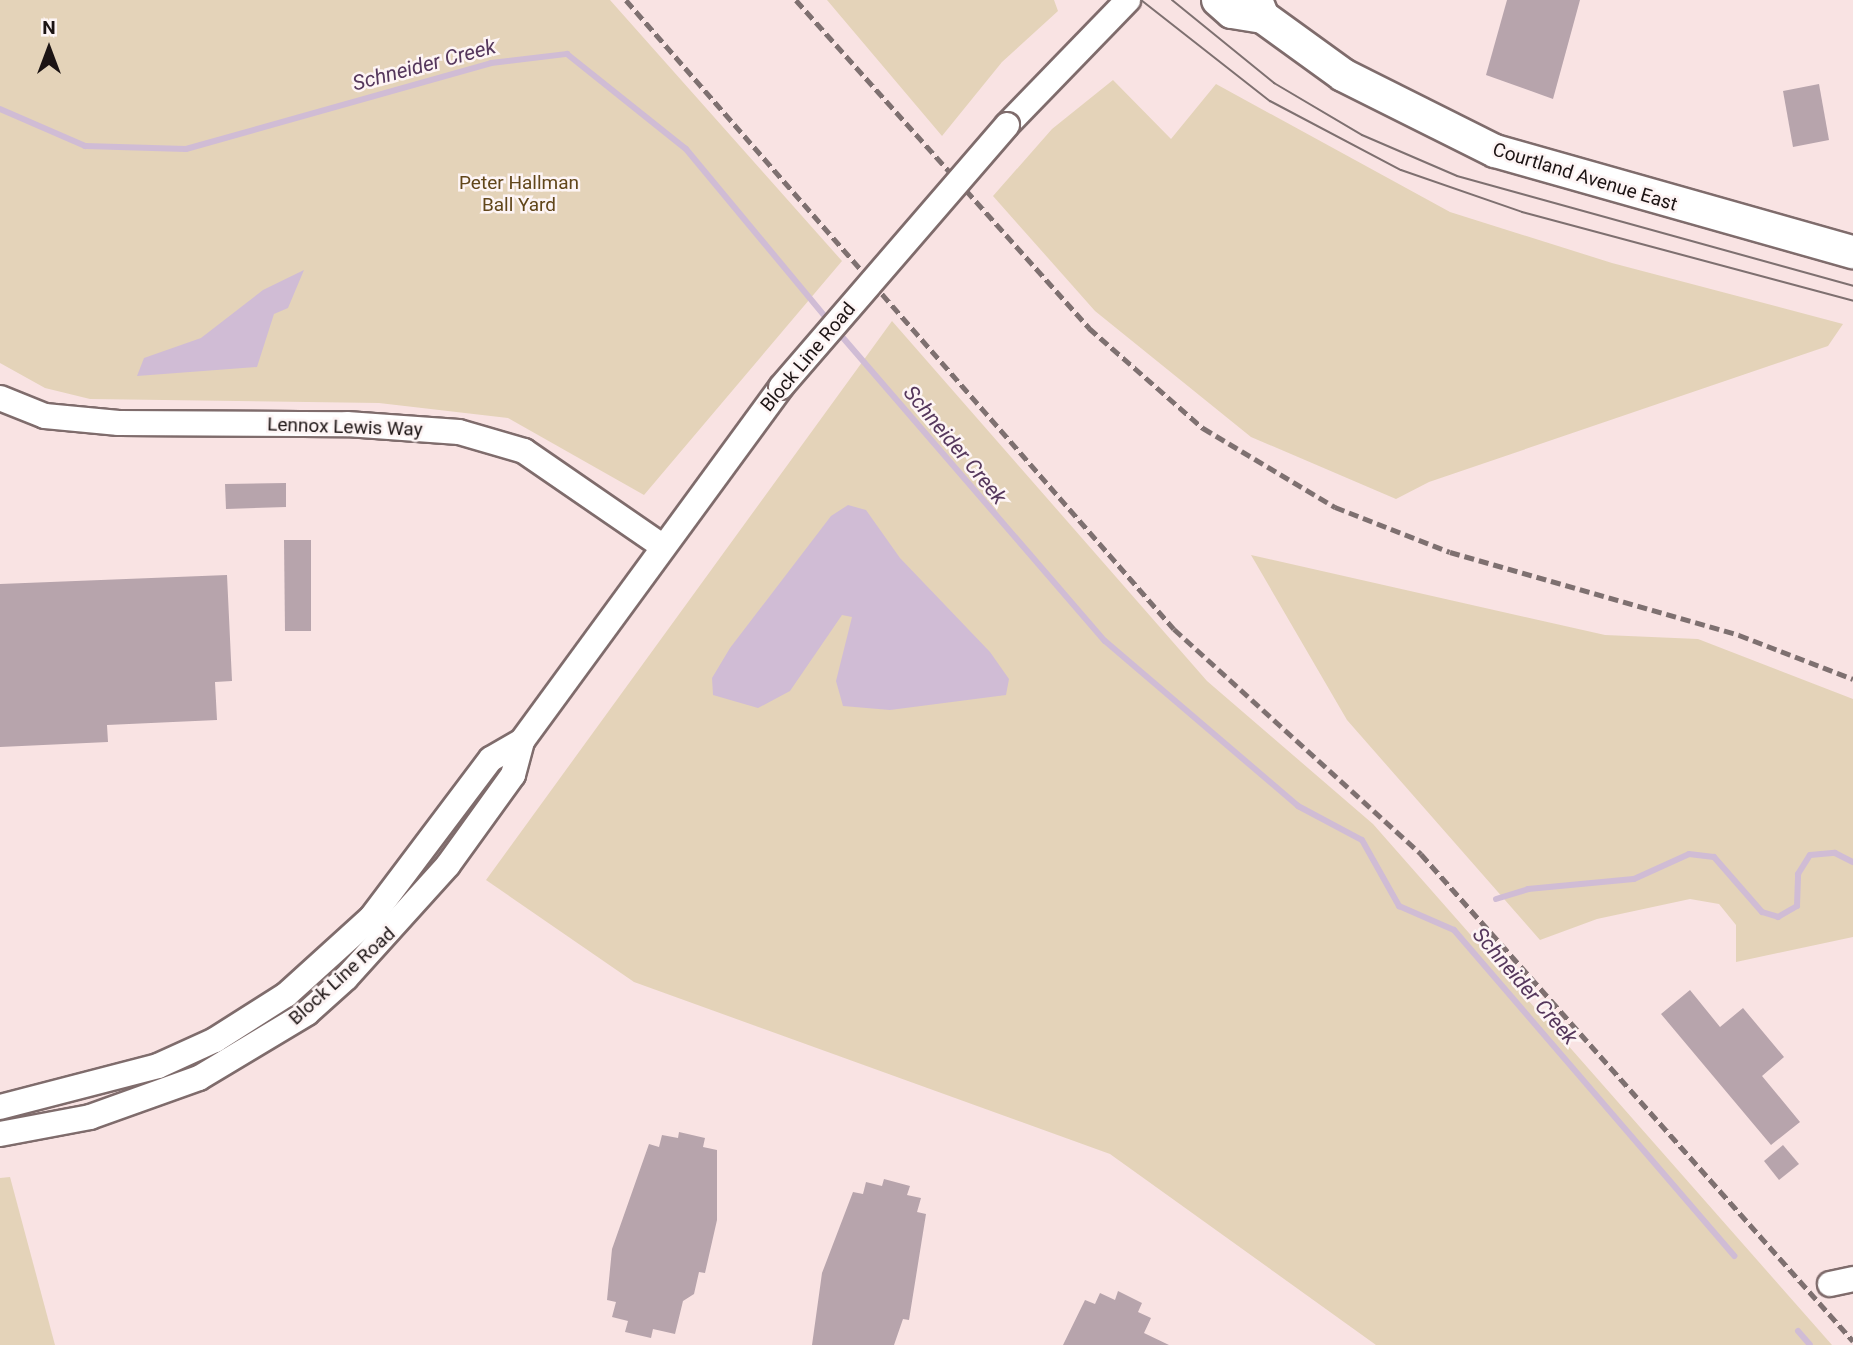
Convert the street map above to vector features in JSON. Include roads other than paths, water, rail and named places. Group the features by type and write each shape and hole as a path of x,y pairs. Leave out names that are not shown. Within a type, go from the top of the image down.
{"main road":[{"name":"Courtland Avenue East","path":"1218,0 1231,12 1260,8 1362,86 1495,151 1853,252"}],"street":[{"name":"Block Line Road","path":"0,1134 143,1101 199,1078 307,1013 403,920 448,865 513,775 522,741 662,545 781,387 1007,125 1128,0"},
{"name":"Lennox Lewis Way","path":"0,398 45,416 119,423 347,424 459,432 524,451 662,545"},
{"name":"Block Line Road","path":"0,1107 158,1066 215,1040 286,995 371,918 491,759 522,741"}],"waterway":[{"name":"Schneider Creek","path":"0,109 85,146 186,149 491,63 567,54 686,149 829,321"},
{"name":"Schneider Creek","path":"838,332 1105,641 1298,806 1362,840 1399,906 1454,930 1734,1256"},
{"name":"Schneider Creek","path":"1496,899 1528,889 1634,879 1689,854 1714,857 1762,912 1778,917 1797,906 1798,874 1810,855 1835,853 1853,862"},
{"name":"Schneider Creek","path":"1798,1331 1810,1345"}],"tram line":[{"path":"1141,0 1270,101 1401,170 1522,212 1853,301"},
{"path":"1172,0 1274,83 1362,135 1457,176 1853,286"}],"railway":[{"path":"626,0 1174,629 1421,854 1853,1341"},
{"path":"796,0 1089,328 1203,428 1335,507 1450,552 1739,635 1853,679"}],"park label":[{"name":"Peter Hallman Ball Yard","path":"519,194"}]}
